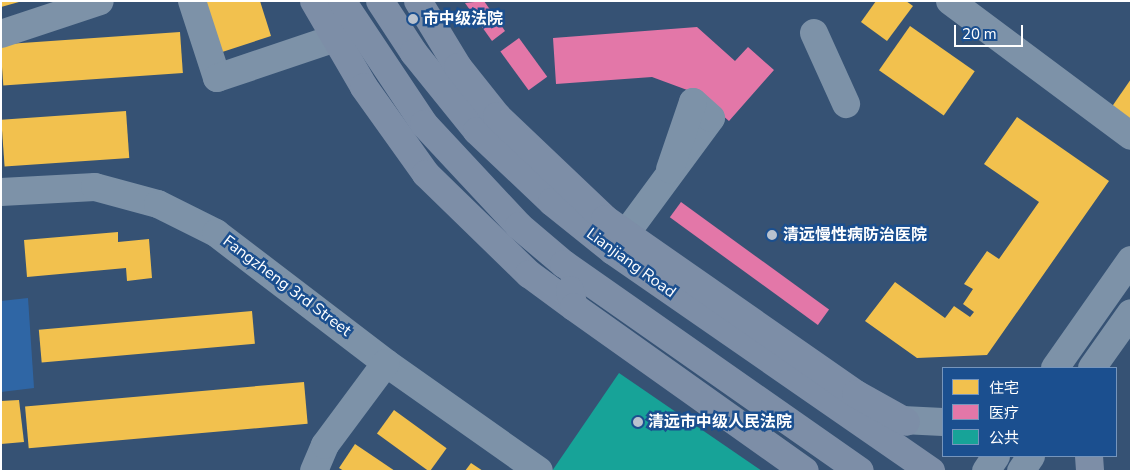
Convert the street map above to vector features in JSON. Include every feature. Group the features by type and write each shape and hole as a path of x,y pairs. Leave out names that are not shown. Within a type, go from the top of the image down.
{"main road":[{"path":"314,1 333,38 401,142 460,211 529,274 805,471"},
{"path":"342,1 424,124 484,193 564,264 860,471"},
{"name":"Lianjiang Road","path":"380,1 414,53 477,131 619,242 847,414 931,471"},
{"path":"418,1 458,67 496,116 619,242 856,394 906,422"},
{"path":"564,264 574,307"},
{"path":"778,452 796,426"},
{"path":"1089,457 1090,471"}],"street":[{"path":"1,34 100,1"},
{"path":"192,1 218,78 333,38"},
{"path":"950,1 1131,136"},
{"path":"814,32 846,104"},
{"path":"401,142 424,124"},
{"path":"619,242 670,169"},
{"name":"Fangzheng 3rd Street","path":"1,192 95,187 158,204 216,232 386,363 539,471"},
{"path":"1056,367 1131,260"},
{"path":"529,274 564,264"},
{"path":"1093,367 1131,312"},
{"path":"314,471 325,445 386,363"},
{"path":"847,414 906,422 942,422"},
{"path":"986,471 995,457"},
{"path":"1021,471 1030,457"}],"shaded area":[{"path":"28,298 34,388 1,392 1,301"}],"building: 住宅":[{"path":"1,1 19,1 19,2 1,7"},
{"path":"195,1 260,1 271,36 213,55"},
{"path":"876,1 906,1 913,6 887,41 861,22"},
{"path":"910,26 975,71 944,116 879,70"},
{"path":"180,32 183,73 3,85 1,45"},
{"path":"1131,79 1131,122 1111,108"},
{"path":"126,111 129,158 5,167 1,120"},
{"path":"1017,117 1109,181 987,355 917,358 865,321 895,282 945,318 954,306 970,317 974,312 963,304 973,289 964,284 987,251 999,259 1039,202 984,164"},
{"path":"118,232 118,242 149,239 152,278 127,281 126,268 27,277 24,240"},
{"path":"252,311 255,344 42,363 39,330"},
{"path":"304,382 308,424 29,448 25,406"},
{"path":"19,400 24,442 1,444 1,401"},
{"path":"394,410 447,448 429,471 377,433"},
{"path":"355,444 395,471 344,471 339,468"},
{"path":"471,463 483,471 465,471"}],"building: 医疗":[{"path":"484,1 505,31 492,41 465,3"},
{"path":"697,27 735,61 748,47 774,70 729,121 698,94 652,77 556,84 553,38"},
{"path":"519,38 547,77 529,90 500,52"},
{"path":"681,202 829,310 818,325 670,217"}],"building: 公共":[{"name":"清远市中级人民法院","path":"619,373 762,471 552,471"}],"place":[{"name":"市中级法院","path":"413,19"},
{"name":"清远慢性病防治医院","path":"772,235"},
{"name":"清远市中级人民法院","path":"638,422"}]}
